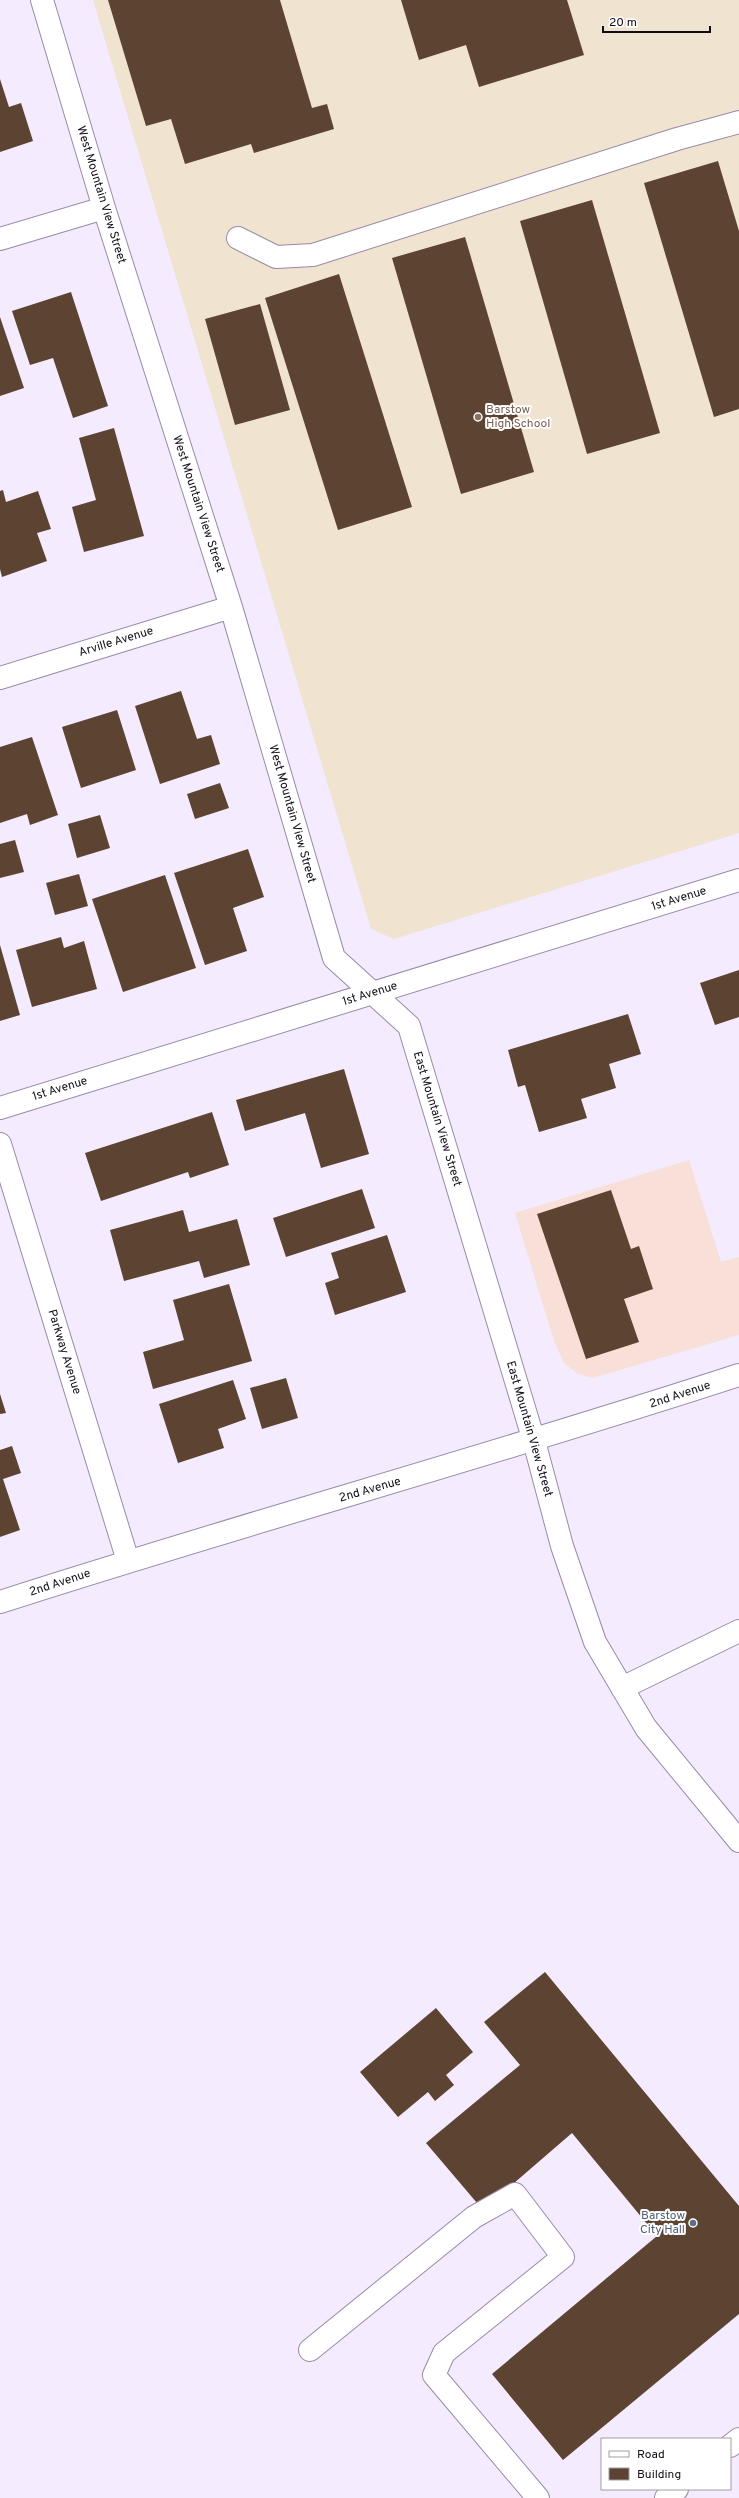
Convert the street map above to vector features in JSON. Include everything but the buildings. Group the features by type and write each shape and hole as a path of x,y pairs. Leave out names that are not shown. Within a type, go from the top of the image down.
{"street":[{"name":"West Mountain View Street","path":"42,0 104,208 231,607 334,958 374,993"},
{"path":"238,238 276,257 313,255 677,139 739,122"},
{"path":"0,240 104,208"},
{"name":"Arville Avenue","path":"0,678 231,607"},
{"name":"1st Avenue","path":"0,1108 739,880"},
{"name":"East Mountain View Street","path":"374,993 409,1026 534,1442 562,1546 595,1642 646,1728 739,1841"},
{"name":"Parkway Avenue","path":"0,1144 128,1561"},
{"name":"2nd Avenue","path":"0,1602 128,1561 534,1442 739,1375"},
{"path":"622,1688 739,1631"},
{"path":"310,2350 474,2217 514,2194 563,2257 444,2353 434,2375 538,2498"},
{"path":"731,2445 739,2439"},
{"path":"666,2498 676,2490"}],"shaded area":[{"name":"Barstow High School","path":"93,0 739,0 739,833 394,939 371,929"},
{"path":"689,1160 721,1262 739,1257 739,1335 593,1378 578,1374 564,1363 554,1341 515,1213"}],"place":[{"name":"Barstow High School","path":"478,417"},
{"name":"Barstow City Hall","path":"693,2223"}]}
